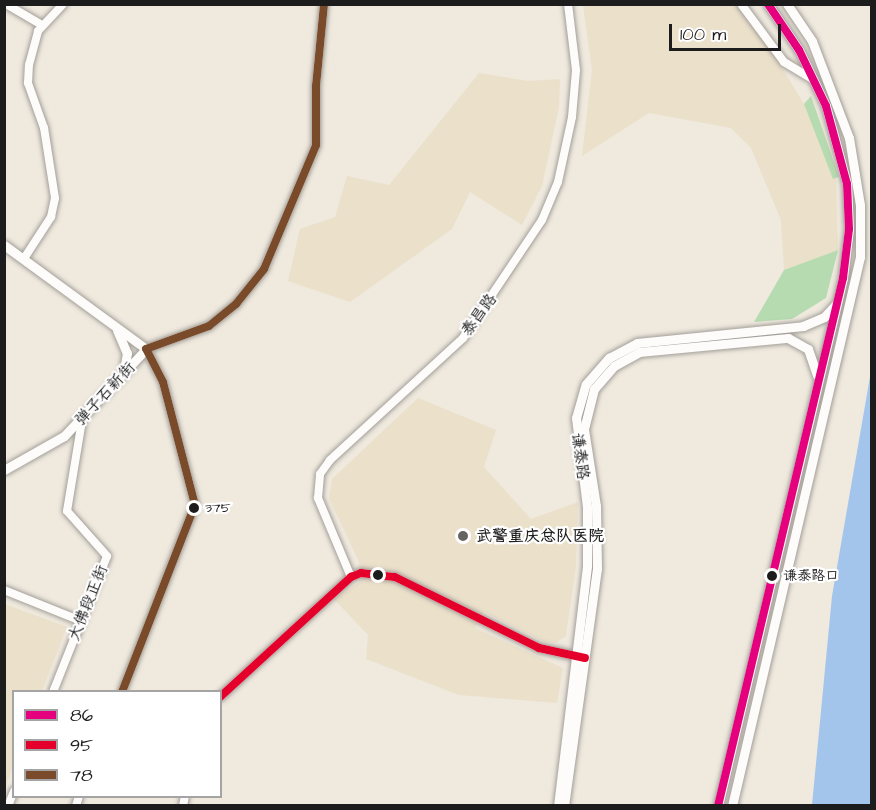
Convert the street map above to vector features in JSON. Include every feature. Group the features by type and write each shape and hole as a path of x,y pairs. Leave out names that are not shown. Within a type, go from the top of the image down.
{"main road":[{"path":"718,806 847,256 847,184 836,139 815,81 768,4"},
{"path":"732,806 857,280 861,229 857,183 839,104 812,41 788,4"},
{"name":"弹子石新街","path":"4,245 25,257 146,349 82,420 44,450 4,470"},
{"name":"谦泰路","path":"564,806 581,657 589,538 576,417 581,396 596,371 609,358 637,343 803,327 824,317 837,302"},
{"path":"114,325 127,353 123,375"},
{"name":"谦泰路","path":"558,806 597,539 584,429 590,398 602,378 627,357 654,349 788,338 808,349 818,378"},
{"path":"781,532 791,534 797,527"},
{"path":"770,640 770,620 783,565 777,562 772,570"}],"street":[{"path":"6,4 42,25"},
{"path":"25,257 55,207 44,128 31,94 27,74 42,25 63,4"},
{"path":"123,690 195,506 163,382 146,349 209,326 236,304 264,269 316,145 316,86 324,4"},
{"name":"泰昌路","path":"351,577 318,498 320,474 330,460 463,338 542,220 558,182 572,117 576,70 568,4"},
{"path":"741,4 784,62 815,81"},
{"name":"大佛段正街","path":"54,690 107,556 67,511 82,420"},
{"path":"222,695 351,577 371,572 394,577 539,648 581,657"},
{"path":"4,590 81,621"}],"shaded area":[{"path":"583,5 735,5 762,35 804,104 836,178 838,250 784,270 781,220 751,148 731,128 649,113 582,156 592,70"},
{"path":"479,73 528,81 560,79 559,107 542,186 522,225 470,192 452,229 350,302 288,281 300,229 335,217 347,176 389,185"},
{"name":"武警重庆总队医院","path":"418,398 496,430 484,467 531,519 578,502 576,566 566,636 556,643 545,642 484,612 475,628 563,668 557,703 459,695 366,659 368,635 334,599 361,581 359,562 329,498 332,479"},
{"path":"5,604 67,627 42,690 12,690 12,769 5,789"}],"green space":[{"path":"811,96 839,177 833,179 804,104"},
{"path":"838,250 826,298 792,319 754,322 784,270"}],"water":[{"path":"871,371 871,805 812,805 832,596"}],"transit line":[{"name":"78","path":"123,690 195,505 163,382 146,349 209,326 236,304 264,269 316,145 316,86 324,4"},
{"name":"86","path":"718,806 843,278 849,229 847,184 826,106 799,50 768,4"},
{"name":"95","path":"222,695 351,577 361,573 395,577 539,648 585,658"}],"place":[{"name":"375","path":"194,508"},
{"name":"武警重庆总队医院","path":"463,536"},
{"name":"谦泰路口","path":"772,576"}]}
